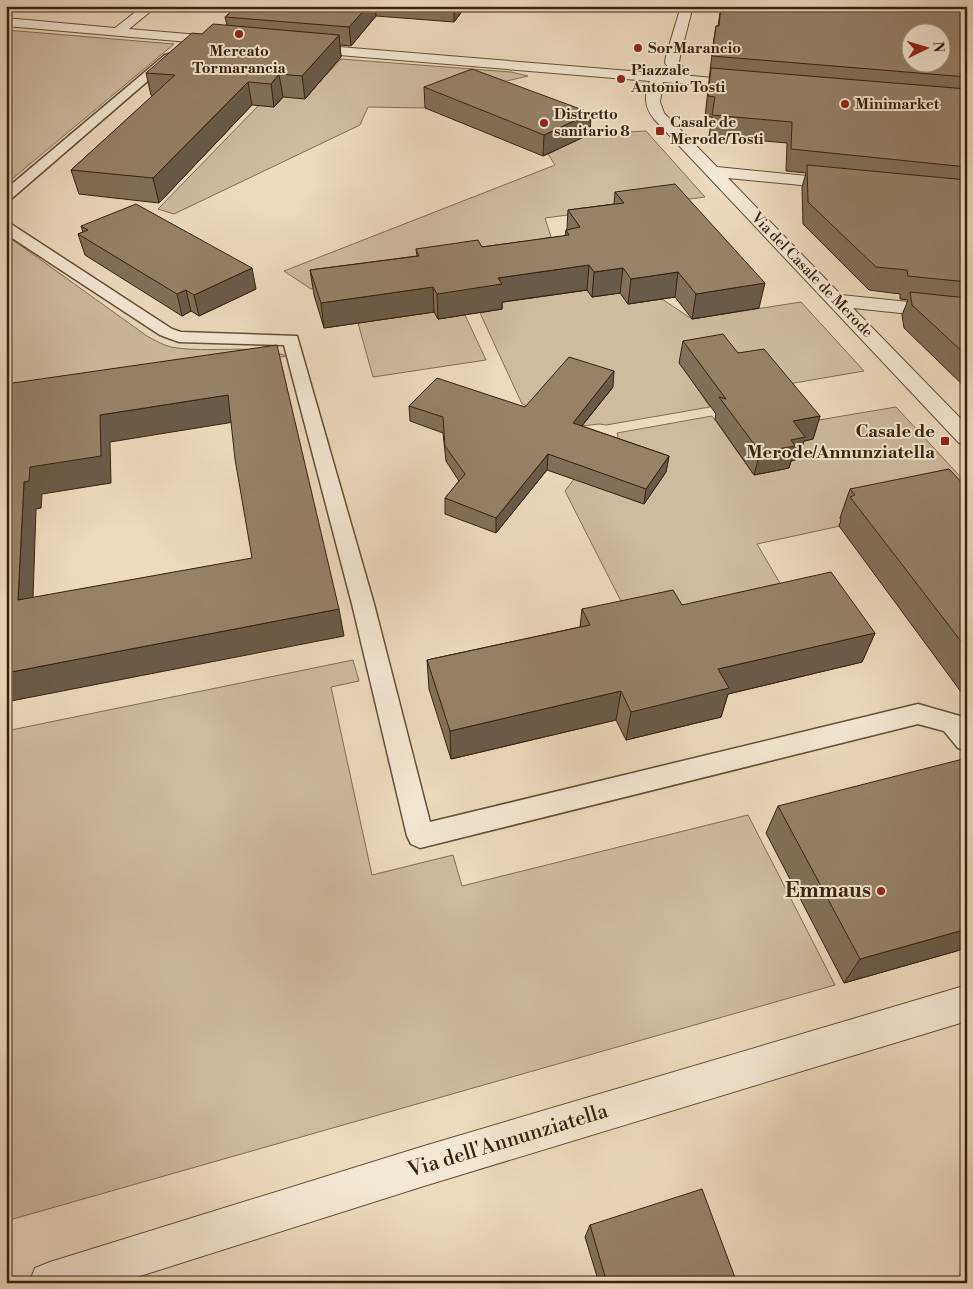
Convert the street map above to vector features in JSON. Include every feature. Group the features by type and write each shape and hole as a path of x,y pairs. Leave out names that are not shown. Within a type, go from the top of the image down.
{"street":[{"path":"117,32 151,6"},
{"path":"669,61 687,6"},
{"path":"118,17 155,20"},
{"path":"6,22 241,42"},
{"path":"290,46 532,67 590,66 629,75 759,86"},
{"path":"629,75 635,60"},
{"path":"669,61 686,64"},
{"path":"669,61 676,67 673,79"},
{"name":"Via del Casale de Merode","path":"658,78 652,102 656,113 967,438"},
{"path":"714,172 858,186"},
{"path":"836,300 967,314"},
{"name":"Via dell'Annunziatella","path":"61,1281 424,1166 967,1004"}],"lane":[{"path":"6,196 192,38"},
{"path":"6,227 166,332 188,337 291,340 362,604 420,836 918,714 952,723 967,741"}],"shaded area":[{"path":"6,30 174,44 6,184"},
{"path":"341,59 511,72 528,76 472,89 425,108 368,107 360,125 174,214 158,209 259,105 274,107 291,88 313,89"},
{"path":"646,131 705,197 545,218 551,237 311,289 284,271 555,165 548,154 590,134"},
{"path":"6,235 147,336 162,344 171,347 200,350 259,350 287,356 146,378 6,395"},
{"path":"587,290 592,297 620,292 628,304 662,299 692,319 801,302 864,371 771,387 680,363 710,407 606,425 582,426 522,404 480,313 502,309 498,303"},
{"path":"434,312 438,319 465,315 486,360 373,377 358,323"},
{"path":"896,407 967,484 967,490 845,525 757,544 787,595 634,627 565,491 574,479 644,504 616,442 617,433 712,416 754,475 801,423"},
{"path":"353,660 359,681 331,687 372,875 453,855 462,886 748,815 835,985 6,1221 6,731"}],"building":[{"path":"238,6 368,6 349,27 225,17"},
{"path":"721,6 967,6 967,77 906,72 950,72 950,22 900,22 900,71 712,56 716,26 719,26"},
{"path":"213,24 339,35 302,76 279,74 271,84 248,82 153,178 71,170 175,75 146,73 192,33 202,34"},
{"path":"711,68 967,89 967,167 791,149 792,122 712,115 715,97 708,96"},
{"path":"472,69 591,113 544,135 424,87"},
{"path":"807,165 967,180 967,282 908,276 907,270 876,267 808,202"},
{"path":"675,184 765,283 696,294 678,272 631,279 623,268 594,272 589,265 498,278 502,284 437,294 433,287 321,303 310,270 419,256 416,249 478,240 482,247 569,235 566,230 580,227 568,210 624,203 615,192"},
{"path":"136,204 252,268 194,295 186,290 177,294 78,234 88,230 81,226"},
{"path":"910,292 967,298 967,356 912,305"},
{"path":"723,334 738,353 764,349 820,416 793,421 805,437 791,440 795,446 760,452 719,397 726,399 683,341"},
{"path":"277,345 339,609 6,673 6,384","holes":["228,395 235,459 252,558 18,600 24,482 29,481 30,467 101,456 100,415"]},
{"path":"569,357 614,371 573,423 669,456 646,489 548,454 496,518 445,498 465,474 445,446 443,417 409,406 437,378 525,407"},
{"path":"949,469 967,488 967,506 963,507 967,511 967,649 850,497 855,495 850,489"},
{"path":"831,572 875,633 718,669 729,688 631,712 621,691 450,731 427,660 590,625 582,609 673,590 682,605"},
{"name":"Emmaus","path":"967,758 967,929 860,959 778,806"},
{"path":"702,1189 737,1283 607,1283 590,1225"},
{"path":"806,1277 809,1283 789,1283"}],"place":[{"name":"Mercato Tormarancia","path":"239,34"},
{"name":"SorMarancio","path":"638,48"},
{"name":"Piazzale Antonio Tosti","path":"621,79"},
{"name":"Minimarket","path":"845,104"},
{"name":"Distretto sanitario 8","path":"544,123"},
{"name":"Casale de Merode/Tosti","path":"660,131"},
{"name":"Casale de Merode/Annunziatella","path":"945,441"},
{"name":"Emmaus","path":"881,891"}]}
